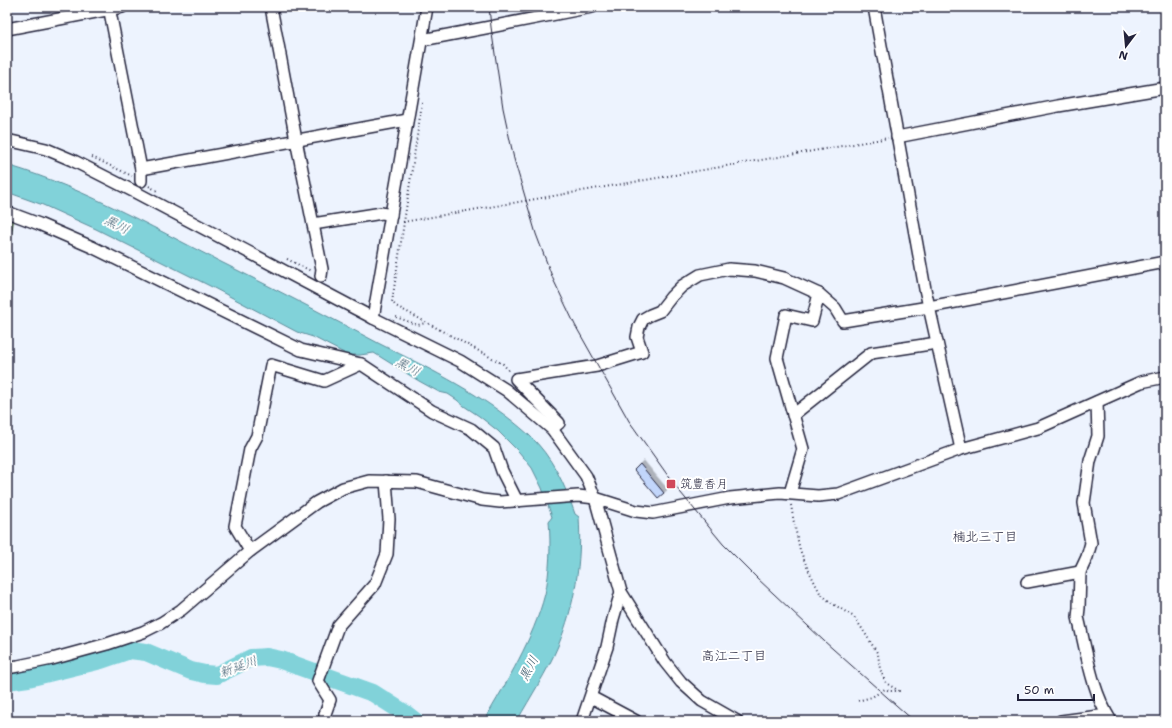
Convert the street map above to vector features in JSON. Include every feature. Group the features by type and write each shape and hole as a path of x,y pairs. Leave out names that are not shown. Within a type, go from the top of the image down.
{"street":[{"path":"7,29 109,8 122,7"},
{"path":"271,7 322,269 321,276"},
{"path":"373,318 427,7"},
{"path":"422,40 592,7"},
{"path":"874,7 929,307 961,449"},
{"path":"109,8 141,169 141,181"},
{"path":"897,137 1058,106 1165,88"},
{"path":"141,169 407,120"},
{"path":"7,140 46,149 72,160 373,318 460,361 506,390 552,429 586,476 595,498 621,592 665,662 681,682 702,701 737,721"},
{"path":"7,212 92,247 301,350 361,364 432,411 471,429 494,448 502,471 517,501"},
{"path":"313,224 382,212 391,215"},
{"path":"516,379 597,366 642,352 637,337 642,319 660,311 682,286 700,275 729,269 755,270 784,278 819,294 835,308 843,321 929,307 1165,262"},
{"path":"790,494 803,449 777,358 786,315 812,321 819,294"},
{"path":"793,415 871,353 937,343"},
{"path":"250,551 235,526 250,449 257,436 271,365 324,381 361,364"},
{"path":"7,668 52,659 100,646 143,632 161,623 181,610 250,551 317,502 343,488 369,481 417,482 482,500 500,502 578,496 595,498 636,511 653,513 730,498 780,492 818,496 838,494 961,449 1038,428 1141,382 1165,377"},
{"path":"516,379 559,423 552,429"},
{"path":"1061,721 1109,718 1094,680 1078,616 1080,572 1091,544 1084,503 1090,461 1098,436 1096,402"},
{"path":"326,721 325,714 330,700 318,681 338,626 375,584 387,554 389,519 386,481"},
{"path":"1027,582 1080,572"},
{"path":"582,721 591,697 621,592"},
{"path":"591,697 636,721"}],"path":[{"path":"422,101 392,302 396,306 503,364 516,379"},
{"path":"403,222 897,137"},
{"path":"790,494 794,524 800,550 820,593 830,602 854,617 878,654 880,668 886,683 899,691 890,691 885,689 872,697 858,701"}],"green space":[{"path":"7,217 14,219 7,258"}],"water":[{"name":"黒川","path":"7,165 67,186 96,199 291,297 419,364 477,396 495,408 537,443 557,472 567,492 575,514 579,517 580,533 578,566 569,615 558,646 539,684 517,721 484,721 519,660 540,611 548,577 550,548 549,521 552,517 542,488 532,468 519,452 498,431 457,400 448,394 439,392 419,381 374,353 343,355 344,353 313,337 297,332 212,287 96,229 43,205 7,192"}],"building":[{"path":"640,464 664,493 658,498 634,470"}],"waterway":[{"name":"新延川","path":"7,681 28,678 101,660 130,650 146,652 191,671 217,675 251,658 267,657 281,660 373,693 415,721"}],"tram line":[{"path":"489,7 503,108 514,159 536,234 553,279 575,325 629,421 676,487 723,544 824,641 914,721"}],"place":[{"name":"筑豊香月","path":"671,484"}],"district":[{"name":"楠北三丁目","path":"985,536"},
{"name":"高江二丁目","path":"734,655"}]}
